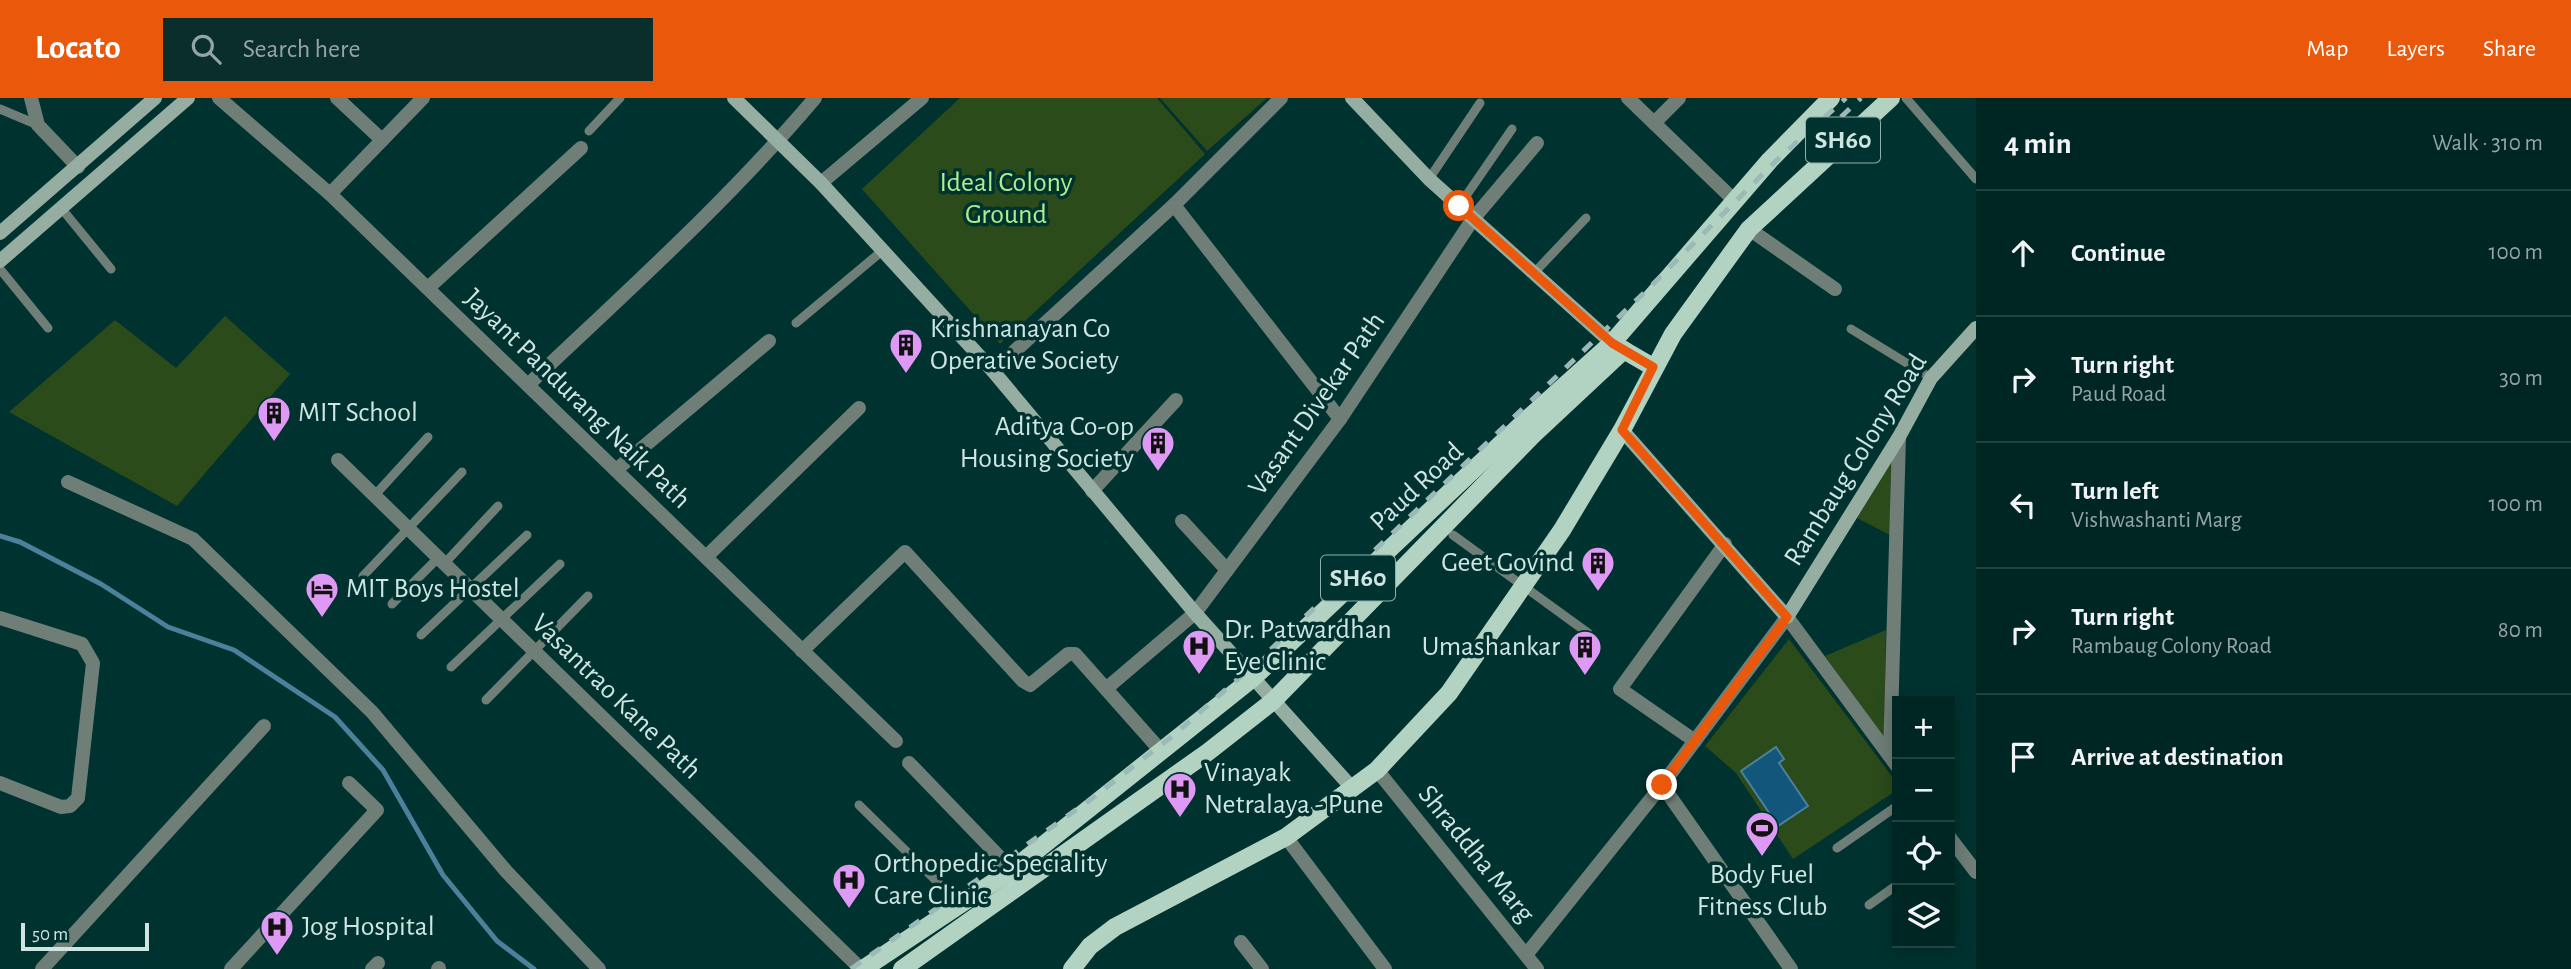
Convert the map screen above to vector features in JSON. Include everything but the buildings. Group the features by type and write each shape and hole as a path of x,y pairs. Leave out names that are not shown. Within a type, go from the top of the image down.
{"main road":[{"name":"Paud Road","path":"862,969 1012,870 1252,678 1524,422 1618,346 1770,160 1831,98"},
{"name":"SH60","path":"1072,969 1090,946 1115,927 1286,837 1377,770 1449,693 1523,587 1562,530 1622,430 1653,367 1673,334 1749,229 1891,98"},
{"path":"902,969 1209,752 1273,701 1618,346 1653,367"}],"street":[{"path":"30,98 37,125 78,167"},
{"path":"0,233 155,98"},
{"path":"0,261 188,98"},
{"name":"Jayant Pandurang Naik Path","path":"219,98 330,194 895,741"},
{"path":"337,98 382,140"},
{"path":"330,194 423,98"},
{"path":"734,98 821,183 993,371 1195,613 1353,789"},
{"path":"528,385 778,142 815,98"},
{"path":"821,183 922,98"},
{"path":"993,371 1174,205 1281,98"},
{"path":"1353,98 1429,179 1618,346"},
{"path":"1628,98 1736,202"},
{"path":"1654,123 1679,98"},
{"name":"Vasant Divekar Path","path":"1108,687 1195,613 1340,419 1473,219 1537,143"},
{"path":"428,288 581,148"},
{"path":"1174,205 1340,419"},
{"path":"1749,229 1835,289"},
{"name":"Rambaug Colony Road","path":"1526,955 1662,785 1787,617 1899,437 1931,378 1976,328"},
{"path":"616,470 769,341"},
{"path":"1093,491 1176,400"},
{"path":"706,557 859,408"},
{"path":"1622,430 1787,617 1892,760"},
{"path":"1893,759 1899,437"},
{"name":"Vasantrao Kane Path","path":"338,460 862,969"},
{"path":"68,482 193,539 372,712 506,870 599,969"},
{"path":"1182,521 1227,570"},
{"path":"1695,741 1620,689 1725,544"},
{"path":"802,650 905,552 1023,681 1030,685 1038,681 1068,654 1075,653 1108,687 1161,751"},
{"path":"0,618 82,644 93,663 78,798 70,806 61,807 0,783"},
{"path":"42,969 264,726"},
{"path":"909,764 1012,870"},
{"name":"Shraddha Marg","path":"1377,770 1537,969"},
{"path":"230,969 377,810 349,783"},
{"path":"1662,785 1791,969"},
{"path":"1286,837 1385,969"},
{"path":"1955,848 1976,872"},
{"path":"1241,942 1262,969"}],"lane":[{"path":"589,131 620,98"},
{"path":"1906,98 1976,179"},
{"path":"1429,179 1480,103"},
{"path":"0,109 37,125"},
{"path":"1459,206 1512,129"},
{"path":"62,209 111,269"},
{"path":"1534,273 1586,218"},
{"path":"796,323 882,251"},
{"path":"0,269 48,328"},
{"path":"1851,329 1931,378"},
{"path":"374,496 428,437"},
{"path":"363,576 463,472"},
{"path":"392,604 498,506"},
{"path":"421,635 527,535"},
{"path":"1453,535 1588,633"},
{"path":"451,667 559,564"},
{"path":"486,700 589,596"},
{"path":"859,805 961,905"},
{"path":"1837,848 1892,810"},
{"path":"1869,905 1892,889"}],"green space":[{"name":"Ideal Colony Ground","path":"960,98 1157,98 1205,154 1000,344 862,189"},
{"path":"1160,98 1267,98 1207,151"},
{"path":"225,316 290,374 177,506 9,412 115,320 176,368"},
{"path":"1891,463 1890,535 1857,518"},
{"path":"1886,630 1884,737 1825,656"},
{"path":"1789,639 1892,776 1892,793 1793,859 1736,773 1705,746"}],"water":[{"path":"1776,747 1784,759 1779,763 1808,806 1778,826 1741,771"}],"waterway":[{"path":"0,536 20,542 101,584 168,627 234,650 335,717 383,770 443,875 497,941 534,969"}],"railway":[{"path":"851,969 1090,800 1175,734 1263,657 1647,290 1777,160 1846,98"},
{"path":"1841,117 1861,98"}],"place":[{"name":"Krishnanayan Co Operative Society","path":"906,375"},
{"name":"MIT School","path":"274,443"},
{"name":"Aditya Co-op Housing Society","path":"1158,473"},
{"name":"Geet Govind","path":"1598,593"},
{"name":"MIT Boys Hostel","path":"322,619"},
{"name":"Dr. Patwardhan Eye Clinic","path":"1199,676"},
{"name":"Umashankar","path":"1585,677"},
{"name":"Vinayak Netralaya - Pune","path":"1180,819"},
{"name":"Body Fuel Fitness Club","path":"1762,858"},
{"name":"Orthopedic Speciality Care Clinic","path":"849,910"},
{"name":"Jog Hospital","path":"277,957"}],"route":[{"path":"1459,206 1612,343 1653,367 1622,430 1787,617 1662,785"}]}
